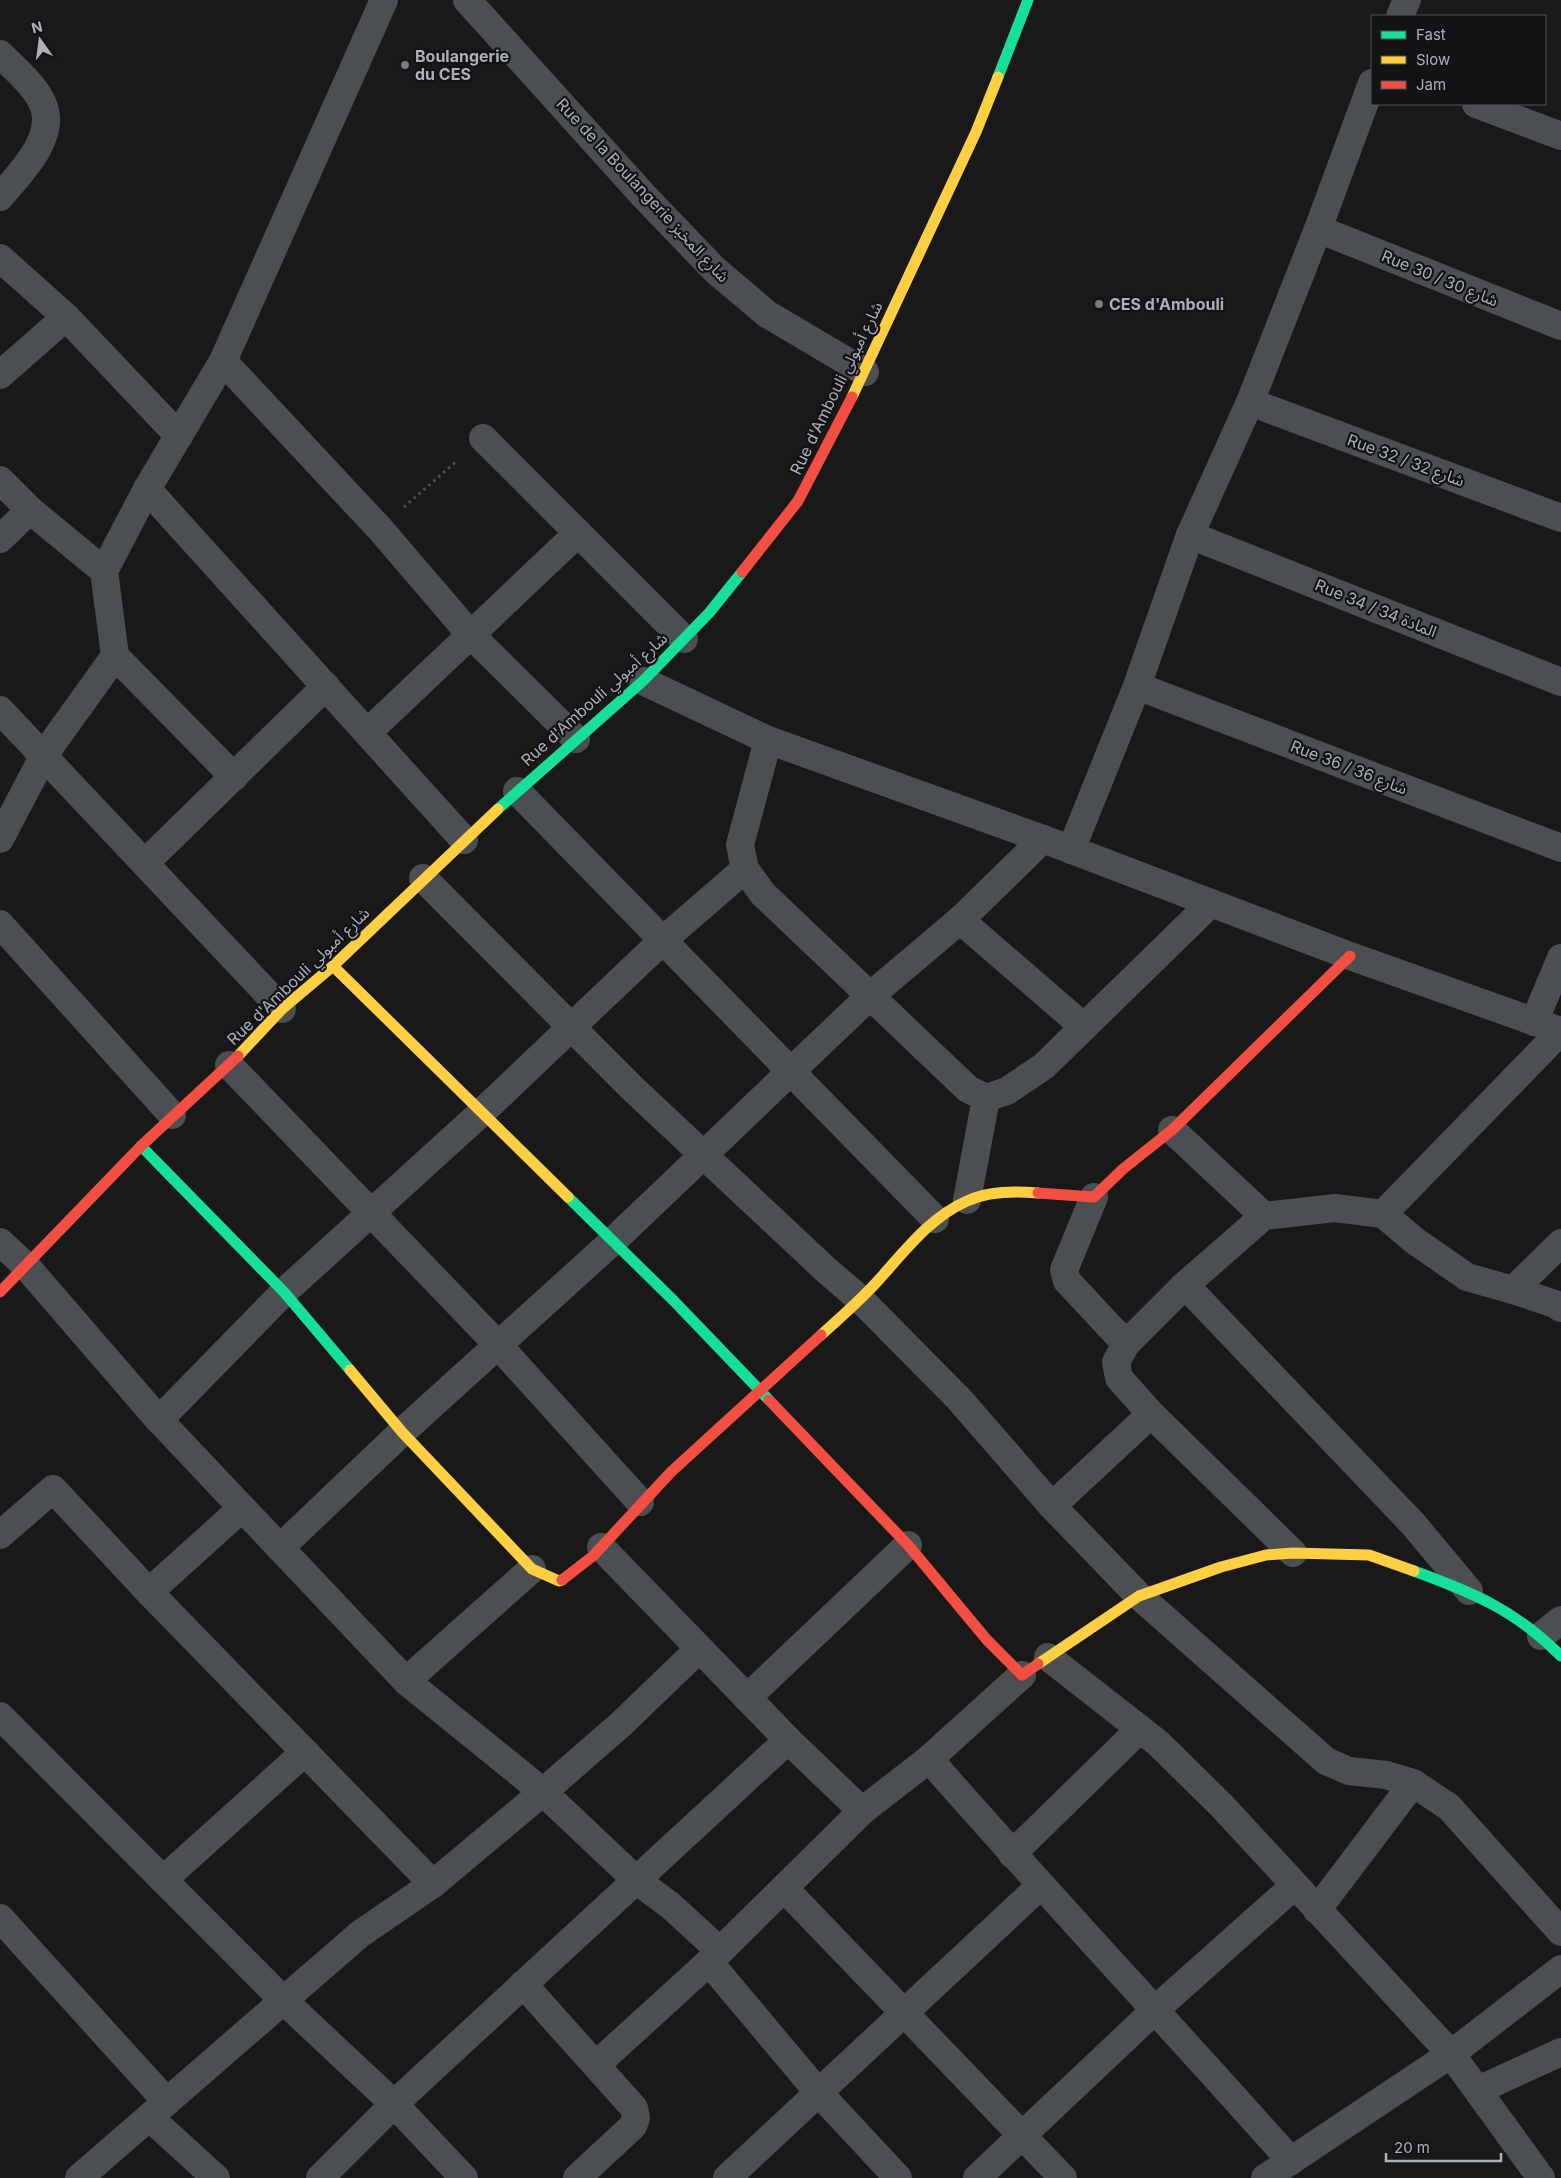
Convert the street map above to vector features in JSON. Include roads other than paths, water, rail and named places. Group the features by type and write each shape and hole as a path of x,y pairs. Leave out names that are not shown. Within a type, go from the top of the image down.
{"street":[{"path":"234,777 115,656 104,571 147,489 223,362 384,0"},
{"name":"Rue de la Boulangerie شارع المخبز","path":"467,0 643,195 715,270 767,314 865,372"},
{"name":"Rue d'Ambouli شارع أمبولي","path":"0,1292 141,1146 172,1115 229,1065 282,1009 333,966 423,878 517,791 643,681 710,613 798,501 865,372 976,132 1028,0"},
{"path":"1400,15 1406,0"},
{"path":"0,54 28,81 44,107 46,131 28,163 0,197"},
{"path":"1071,850 1137,686 1190,534 1250,402 1318,229 1371,86"},
{"path":"1479,105 1561,136"},
{"name":"Rue 30 / شارع 30","path":"1318,229 1561,326"},
{"path":"0,258 66,317 179,436"},
{"path":"0,375 66,317"},
{"path":"223,362 380,529 470,634 576,739"},
{"name":"Rue 32 / شارع 32","path":"1250,402 1561,518"},
{"path":"483,438 684,639"},
{"path":"0,480 30,510 104,571"},
{"path":"147,489 464,840"},
{"path":"0,539 30,510"},
{"path":"368,732 578,532"},
{"name":"Rue 34 / المادة 34","path":"1190,534 1561,682"},
{"path":"0,839 44,755 115,656"},
{"path":"643,681 768,740 1043,838 1350,956 1561,1031 1384,1214"},
{"path":"146,862 326,686"},
{"name":"Rue 36 / شارع 36","path":"1137,686 1561,848"},
{"path":"0,710 146,862 282,1009"},
{"path":"768,740 740,845 745,869 763,894 870,996 968,1088 986,1098 1007,1091 1044,1066 1211,903"},
{"path":"517,791 935,1219"},
{"path":"280,1548 402,1432 613,1241 792,1073 870,996 960,920 1043,838"},
{"path":"159,1420 284,1292 481,1113 662,941 745,869"},
{"path":"423,878 570,1027 703,1155 825,1269 860,1299 959,1399 1052,1506 1139,1596 1326,1761 1349,1771 1386,1775 1413,1783 1449,1807 1561,1932"},
{"path":"960,920 1084,1027"},
{"path":"0,924 172,1115"},
{"path":"1126,1344 1067,1281 1064,1270 1094,1198 1123,1169 1172,1130 1350,956"},
{"path":"1534,1022 1561,958"},
{"path":"333,966 613,1241 758,1390 908,1545 987,1640 1022,1675"},
{"path":"229,1065 498,1345 640,1502"},
{"path":"967,1200 986,1098"},
{"path":"1172,1130 1264,1216"},
{"path":"141,1146 284,1292 402,1432 532,1569 558,1581 566,1578 601,1547 640,1502 758,1390 860,1299 935,1219 967,1200 988,1194 1094,1198"},
{"path":"1293,1554 1152,1414 1119,1378 1116,1362 1126,1344 1185,1285 1264,1216 1335,1208 1384,1214 1415,1240 1467,1277 1513,1290 1555,1304 1561,1308"},
{"path":"0,1242 26,1266 159,1420 406,1681 543,1792 636,1880 671,1906 714,1956 818,2092 898,2178"},
{"path":"1513,1290 1561,1243"},
{"path":"1185,1285 1414,1525 1469,1591"},
{"path":"1052,1506 1152,1414"},
{"path":"0,1535 53,1489 148,1592 433,1884"},
{"path":"148,1592 242,1508"},
{"path":"747,1698 908,1545"},
{"path":"601,1547 788,1740 862,1811"},
{"path":"596,2065 714,1956 862,1811 929,1759 1022,1675 1139,1596 1221,1567 1266,1555 1369,1556 1469,1591 1510,1614 1551,1628 1561,1656"},
{"path":"406,1681 532,1569"},
{"path":"79,2178 360,1934 433,1884 543,1792 620,1725 699,1649"},
{"path":"1048,1657 1158,1743 1222,1806 1451,2054 1542,2178"},
{"path":"1012,1854 1140,1729"},
{"path":"6,1733 163,1880 283,2000 394,2104 464,2178"},
{"path":"320,2178 394,2104 788,1740"},
{"path":"163,1880 305,1752"},
{"path":"929,1759 1040,1886 1156,2009 1291,2161"},
{"path":"1317,1910 1413,1783"},
{"path":"727,2178 1040,1886"},
{"path":"977,2178 1156,2009 1294,1886"},
{"path":"784,1888 1023,2134 1063,2178"},
{"path":"0,1918 216,2178"},
{"path":"1265,2178 1451,2054 1561,1968"},
{"path":"523,1984 634,2108 636,2118 632,2126 578,2178"},
{"path":"1478,2090 1561,2052"}],"place":[{"name":"Boulangerie du CES","path":"405,65"},
{"name":"CES d'Ambouli","path":"1099,304"}]}
